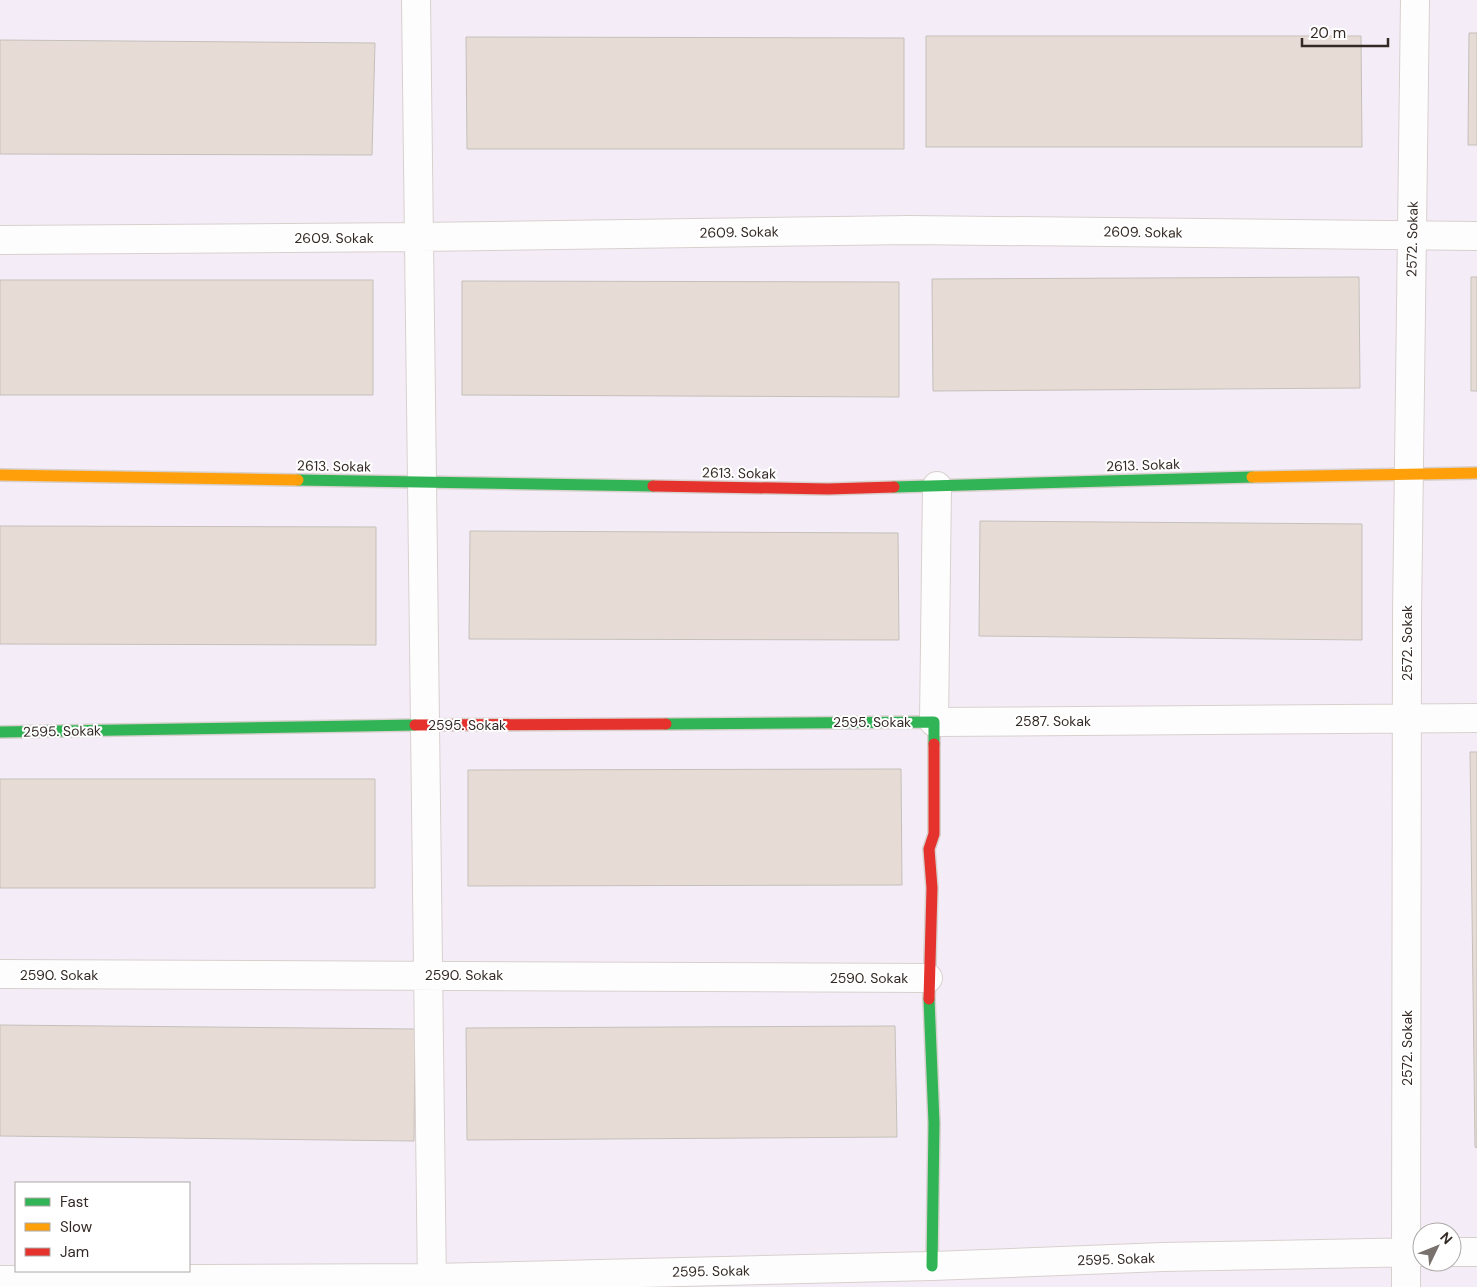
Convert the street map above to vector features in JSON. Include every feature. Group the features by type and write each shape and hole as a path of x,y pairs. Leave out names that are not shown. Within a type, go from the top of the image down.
{"street":[{"path":"416,0 432,1283"},
{"name":"2572. Sokak","path":"1414,1222 1407,718 1415,0"},
{"name":"2609. Sokak","path":"0,240 418,237 910,230 1477,236"},
{"name":"2613. Sokak","path":"0,475 828,490 1409,473 1477,473"},
{"path":"932,1266 934,1123 928,978 932,888 929,849 934,834 937,486"},
{"path":"1407,718 1477,718"},
{"name":"2587. Sokak","path":"934,722 1407,718"},
{"name":"2595. Sokak","path":"0,732 425,725 934,722"},
{"name":"2590. Sokak","path":"0,974 928,978"},
{"name":"2595. Sokak","path":"0,1280 432,1283 1163,1257 1412,1252"},
{"path":"1462,1252 1477,1252"},
{"name":"2572. Sokak","path":"1406,1287 1412,1261"}],"shaded area":[{"path":"0,0 1477,0 1477,1287 0,1287"}],"building":[{"path":"1469,33 1477,33 1477,145 1468,145"},
{"path":"926,36 1361,36 1362,147 926,147"},
{"path":"466,37 904,38 904,149 467,149"},
{"path":"0,40 375,43 372,155 0,154"},
{"path":"1359,277 1360,388 933,391 932,279"},
{"path":"1471,277 1477,277 1477,391 1471,391"},
{"path":"0,280 373,280 373,395 0,395"},
{"path":"462,281 899,282 899,397 462,395"},
{"path":"980,521 1362,524 1362,640 979,636"},
{"path":"0,526 376,527 376,645 0,644"},
{"path":"470,531 898,533 899,640 469,639"},
{"path":"1470,752 1477,752 1477,1148 1475,1147"},
{"path":"901,769 902,885 468,886 468,770"},
{"path":"0,779 375,779 375,888 0,888"},
{"path":"0,1025 415,1029 414,1141 0,1136"},
{"path":"895,1026 897,1137 467,1140 466,1028"}],"traffic: fast":[{"path":"894,487 1252,477"},
{"path":"298,480 653,486"},
{"path":"666,724 934,722 934,744"},
{"path":"0,732 415,725"},
{"path":"929,999 934,1123 932,1266"}],"traffic: slow":[{"path":"1252,477 1477,473"},
{"path":"0,475 298,480"}],"traffic: jam":[{"path":"653,486 828,489 894,487"},
{"path":"415,725 666,724"},
{"path":"929,999 932,888 929,849 934,834 934,744"}]}
